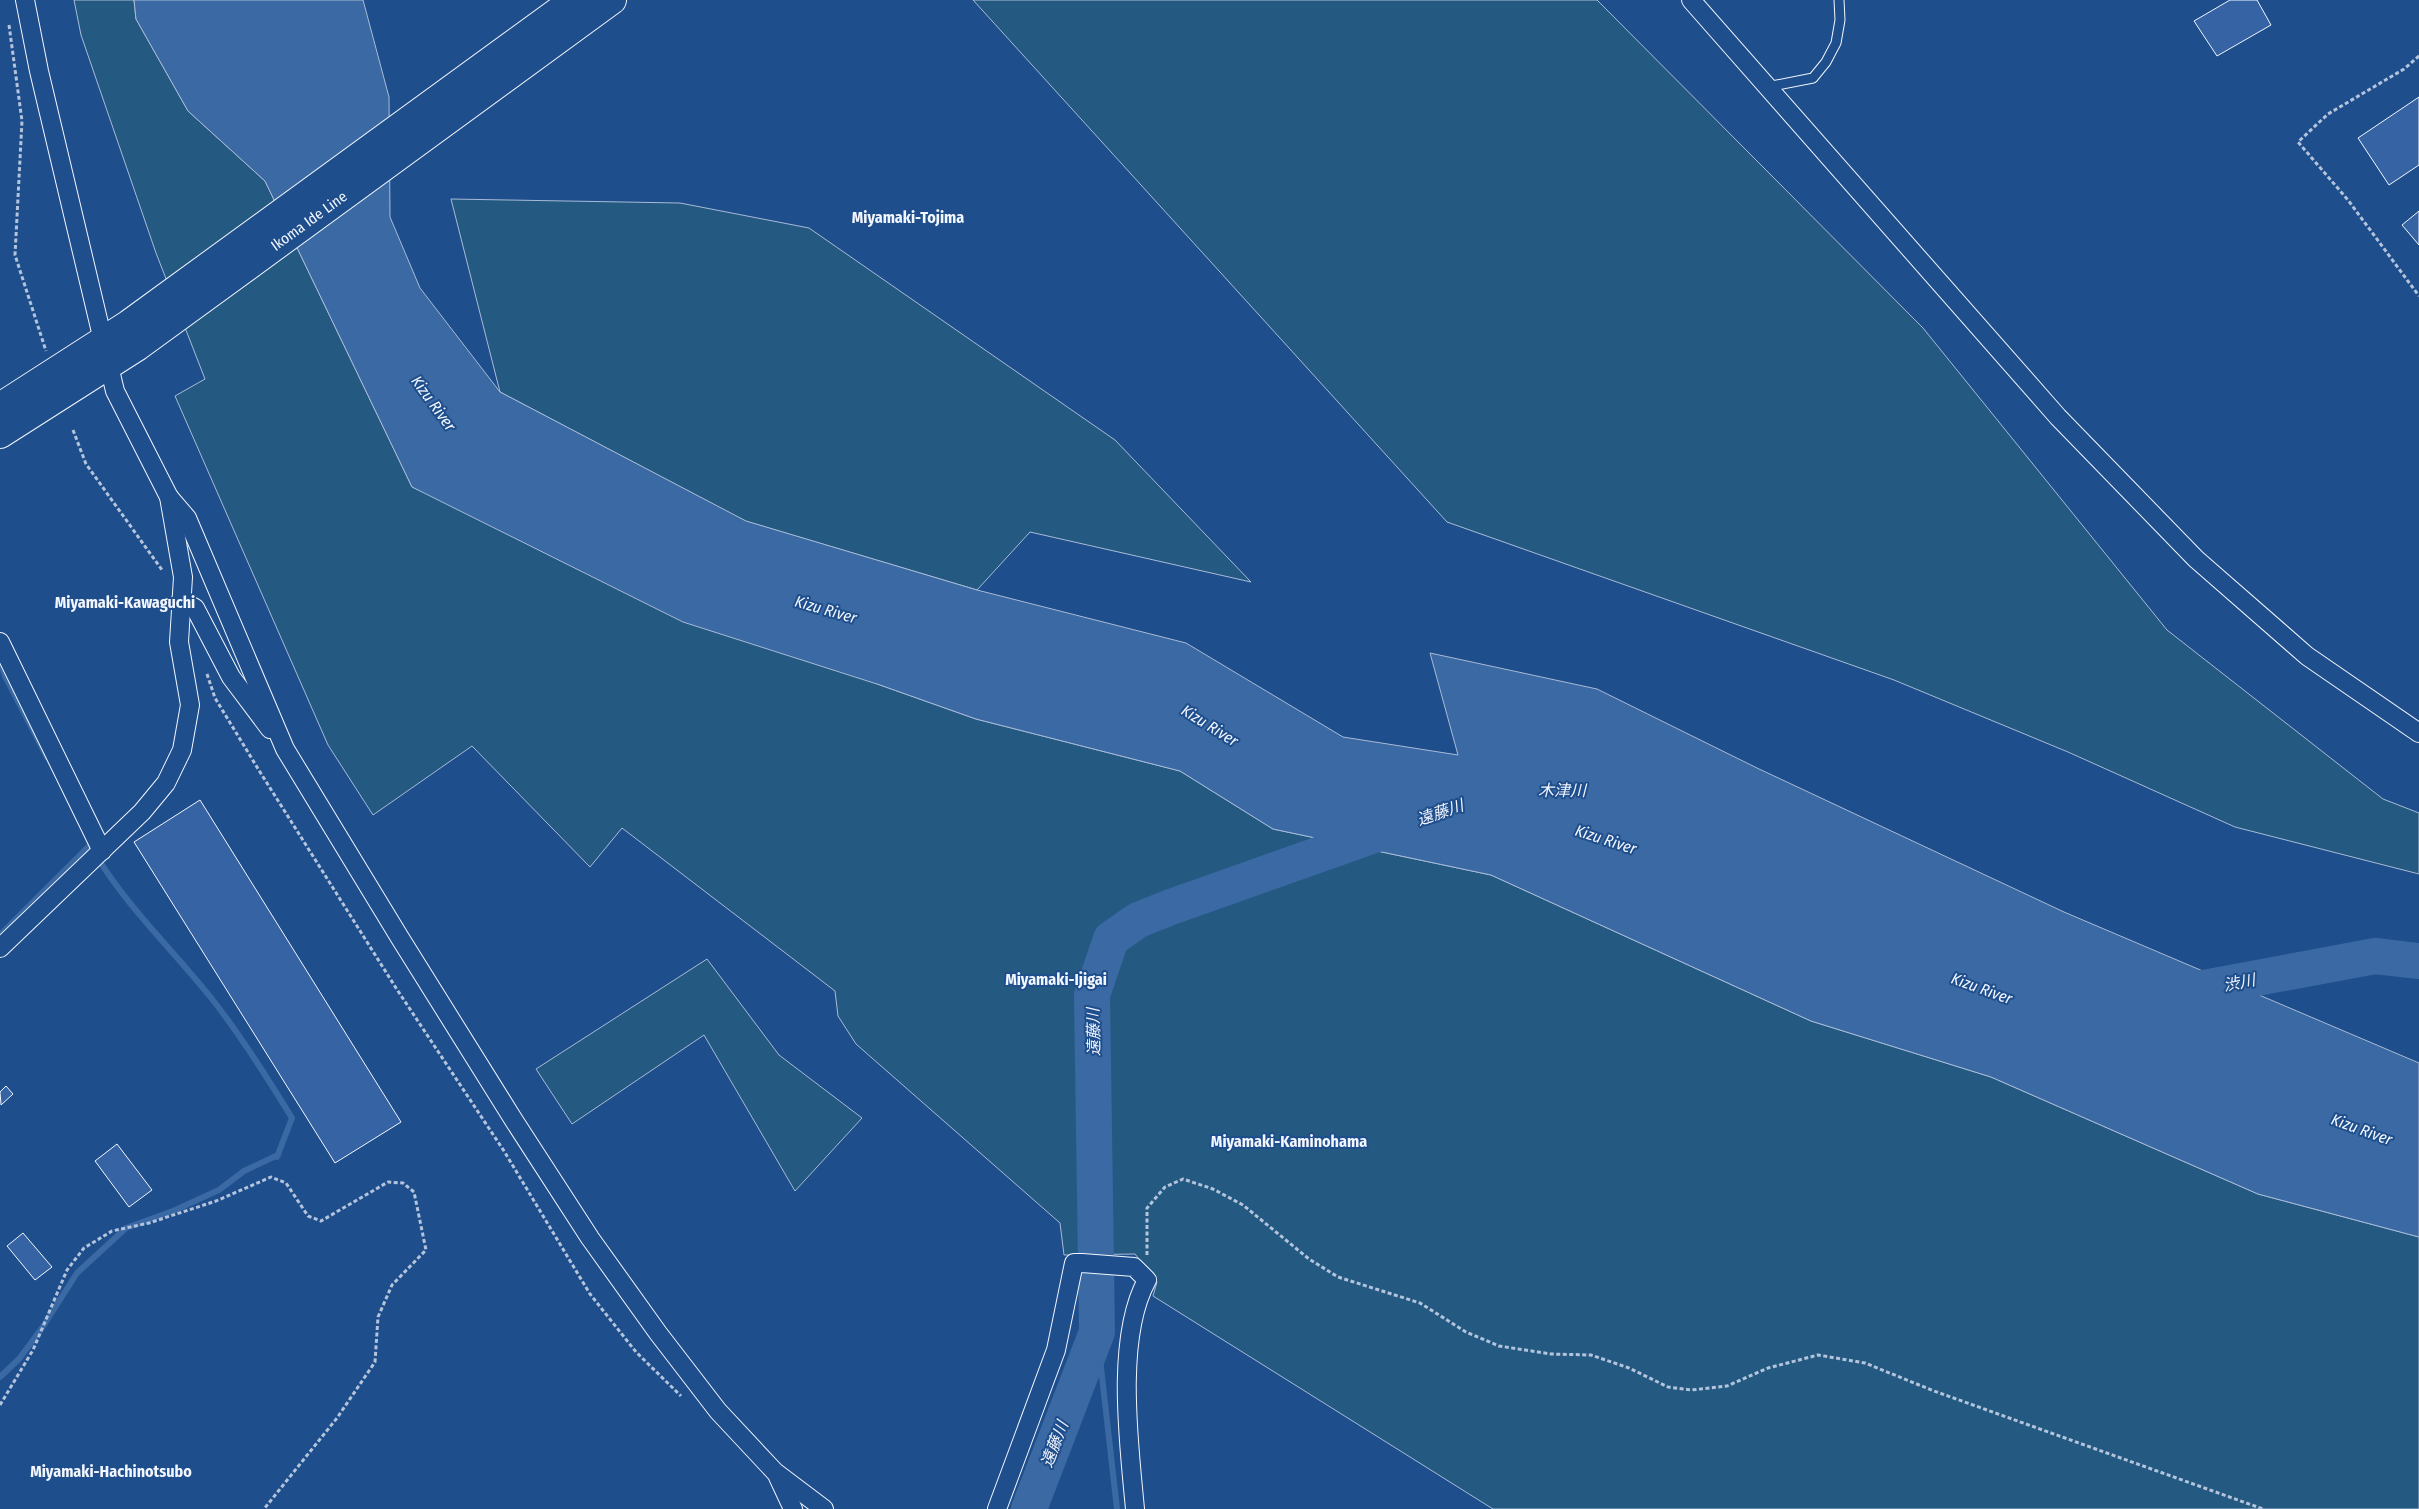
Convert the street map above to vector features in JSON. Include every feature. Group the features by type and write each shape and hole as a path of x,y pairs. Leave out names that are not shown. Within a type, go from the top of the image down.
{"main road":[{"name":"Ikoma Ide Line","path":"134,335 574,0"},
{"name":"Ikoma Ide Line","path":"0,434 106,353 612,0"},
{"name":"Ikoma Ide Line","path":"0,407 106,353"}],"street":[{"path":"25,0 39,71 115,391 169,497 187,518 286,749"},
{"path":"1691,0 2058,417 2196,559 2307,656 2419,733"},
{"path":"0,948 142,812 166,783 182,750 190,705 179,642 183,577 169,497"},
{"path":"181,600 196,608 231,677 286,749 400,938 590,1238 658,1333 718,1410 775,1472 824,1509"},
{"path":"0,642 102,851"},
{"path":"997,1509 1056,1350 1074,1263 1134,1267 1147,1280 1138,1295 1128,1351 1128,1430 1135,1509"},
{"path":"775,1472 793,1509"}],"lane":[{"path":"1767,87 1813,78 1818,73 1836,43 1840,20 1838,0"}],"path":[{"path":"8,18 22,121 15,255 46,351"},
{"path":"2419,56 2404,69 2328,114 2298,142 2348,200 2419,296"},
{"path":"0,1405 34,1350 67,1270 84,1248 112,1231 149,1222 216,1201 271,1176 286,1183 308,1216 321,1221 388,1182 403,1183 414,1192 426,1250 392,1285 378,1317 375,1362 337,1418 264,1509"},
{"path":"1147,1280 1147,1208 1164,1187 1183,1179 1213,1189 1243,1205 1309,1259 1338,1277 1420,1303 1466,1332 1499,1346 1551,1354 1591,1355 1629,1368 1668,1387 1691,1390 1727,1386 1768,1368 1818,1355 1865,1363 1934,1391 2263,1509"}],"shaded area":[{"path":"74,0 134,0 136,19 188,111 265,181 412,487 880,685 976,719 1180,771 1273,829 1491,875 1811,1021 1991,1077 2258,1194 2419,1237 2419,1509 1493,1509 1153,1296 1157,1282 1135,1254 1064,1255 1060,1223 856,1044 838,1016 835,991 622,828 590,867 472,746 373,815 328,745 175,396 205,379 156,253 81,35"},
{"path":"973,0 1597,0 1923,328 2167,630 2383,799 2419,813 2419,874 2235,827 2068,752 1894,680 1447,522"},
{"path":"451,199 680,203 809,228 1115,440 1251,582 1030,532 977,590 745,521 500,392"},
{"path":"707,959 779,1055 862,1118 795,1191 704,1035 572,1124 536,1069"}],"water":[{"name":"木津川","path":"134,0 363,0 389,97 390,217 420,288 500,392 746,521 977,590 1186,643 1343,737 1458,755 1430,653 1597,689 1757,768 2064,912 2419,1063 2419,1237 2258,1194 1991,1077 1811,1021 1491,875 1273,829 1180,771 976,719 880,685 683,622 412,487 265,181 188,111 136,19"}],"building":[{"path":"2230,0 2257,0 2271,25 2217,56 2194,21"},
{"path":"2419,97 2419,165 2389,185 2358,138"},
{"path":"2419,211 2419,245 2402,225"},
{"path":"200,800 401,1122 335,1163 134,842"},
{"path":"6,1086 13,1094 1,1105 0,1092"},
{"path":"117,1144 152,1190 129,1207 95,1161"},
{"path":"23,1233 52,1267 35,1280 7,1246"}],"waterway":[{"path":"0,661 5,676 47,757"},
{"name":"遠藤川","path":"1029,1509 1097,1332 1092,995 1111,939 1138,920 1171,907 1394,828"},
{"path":"0,935 90,845"},
{"path":"97,857 137,912 223,1013 254,1057 292,1118 277,1157"},
{"name":"渋川","path":"2182,992 2375,956 2419,961"},
{"path":"0,1377 19,1359 42,1328 77,1273 126,1228 173,1211 219,1190 244,1171 278,1155"},
{"path":"1097,1332 1117,1509"}],"district":[{"name":"Miyamaki-Tojima","path":"908,217"},
{"name":"Miyamaki-Kawaguchi","path":"125,602"},
{"name":"Miyamaki-Ijigai","path":"1056,979"},
{"name":"Miyamaki-Kaminohama","path":"1289,1141"},
{"name":"Miyamaki-Hachinotsubo","path":"111,1471"}],"water label":[{"name":"Kizu River","path":"434,403"},
{"name":"Kizu River","path":"826,609"},
{"name":"Kizu River","path":"1210,725"},
{"name":"Kizu River","path":"1606,839"},
{"name":"Kizu River","path":"1982,988"},
{"name":"Kizu River","path":"2362,1129"}]}
